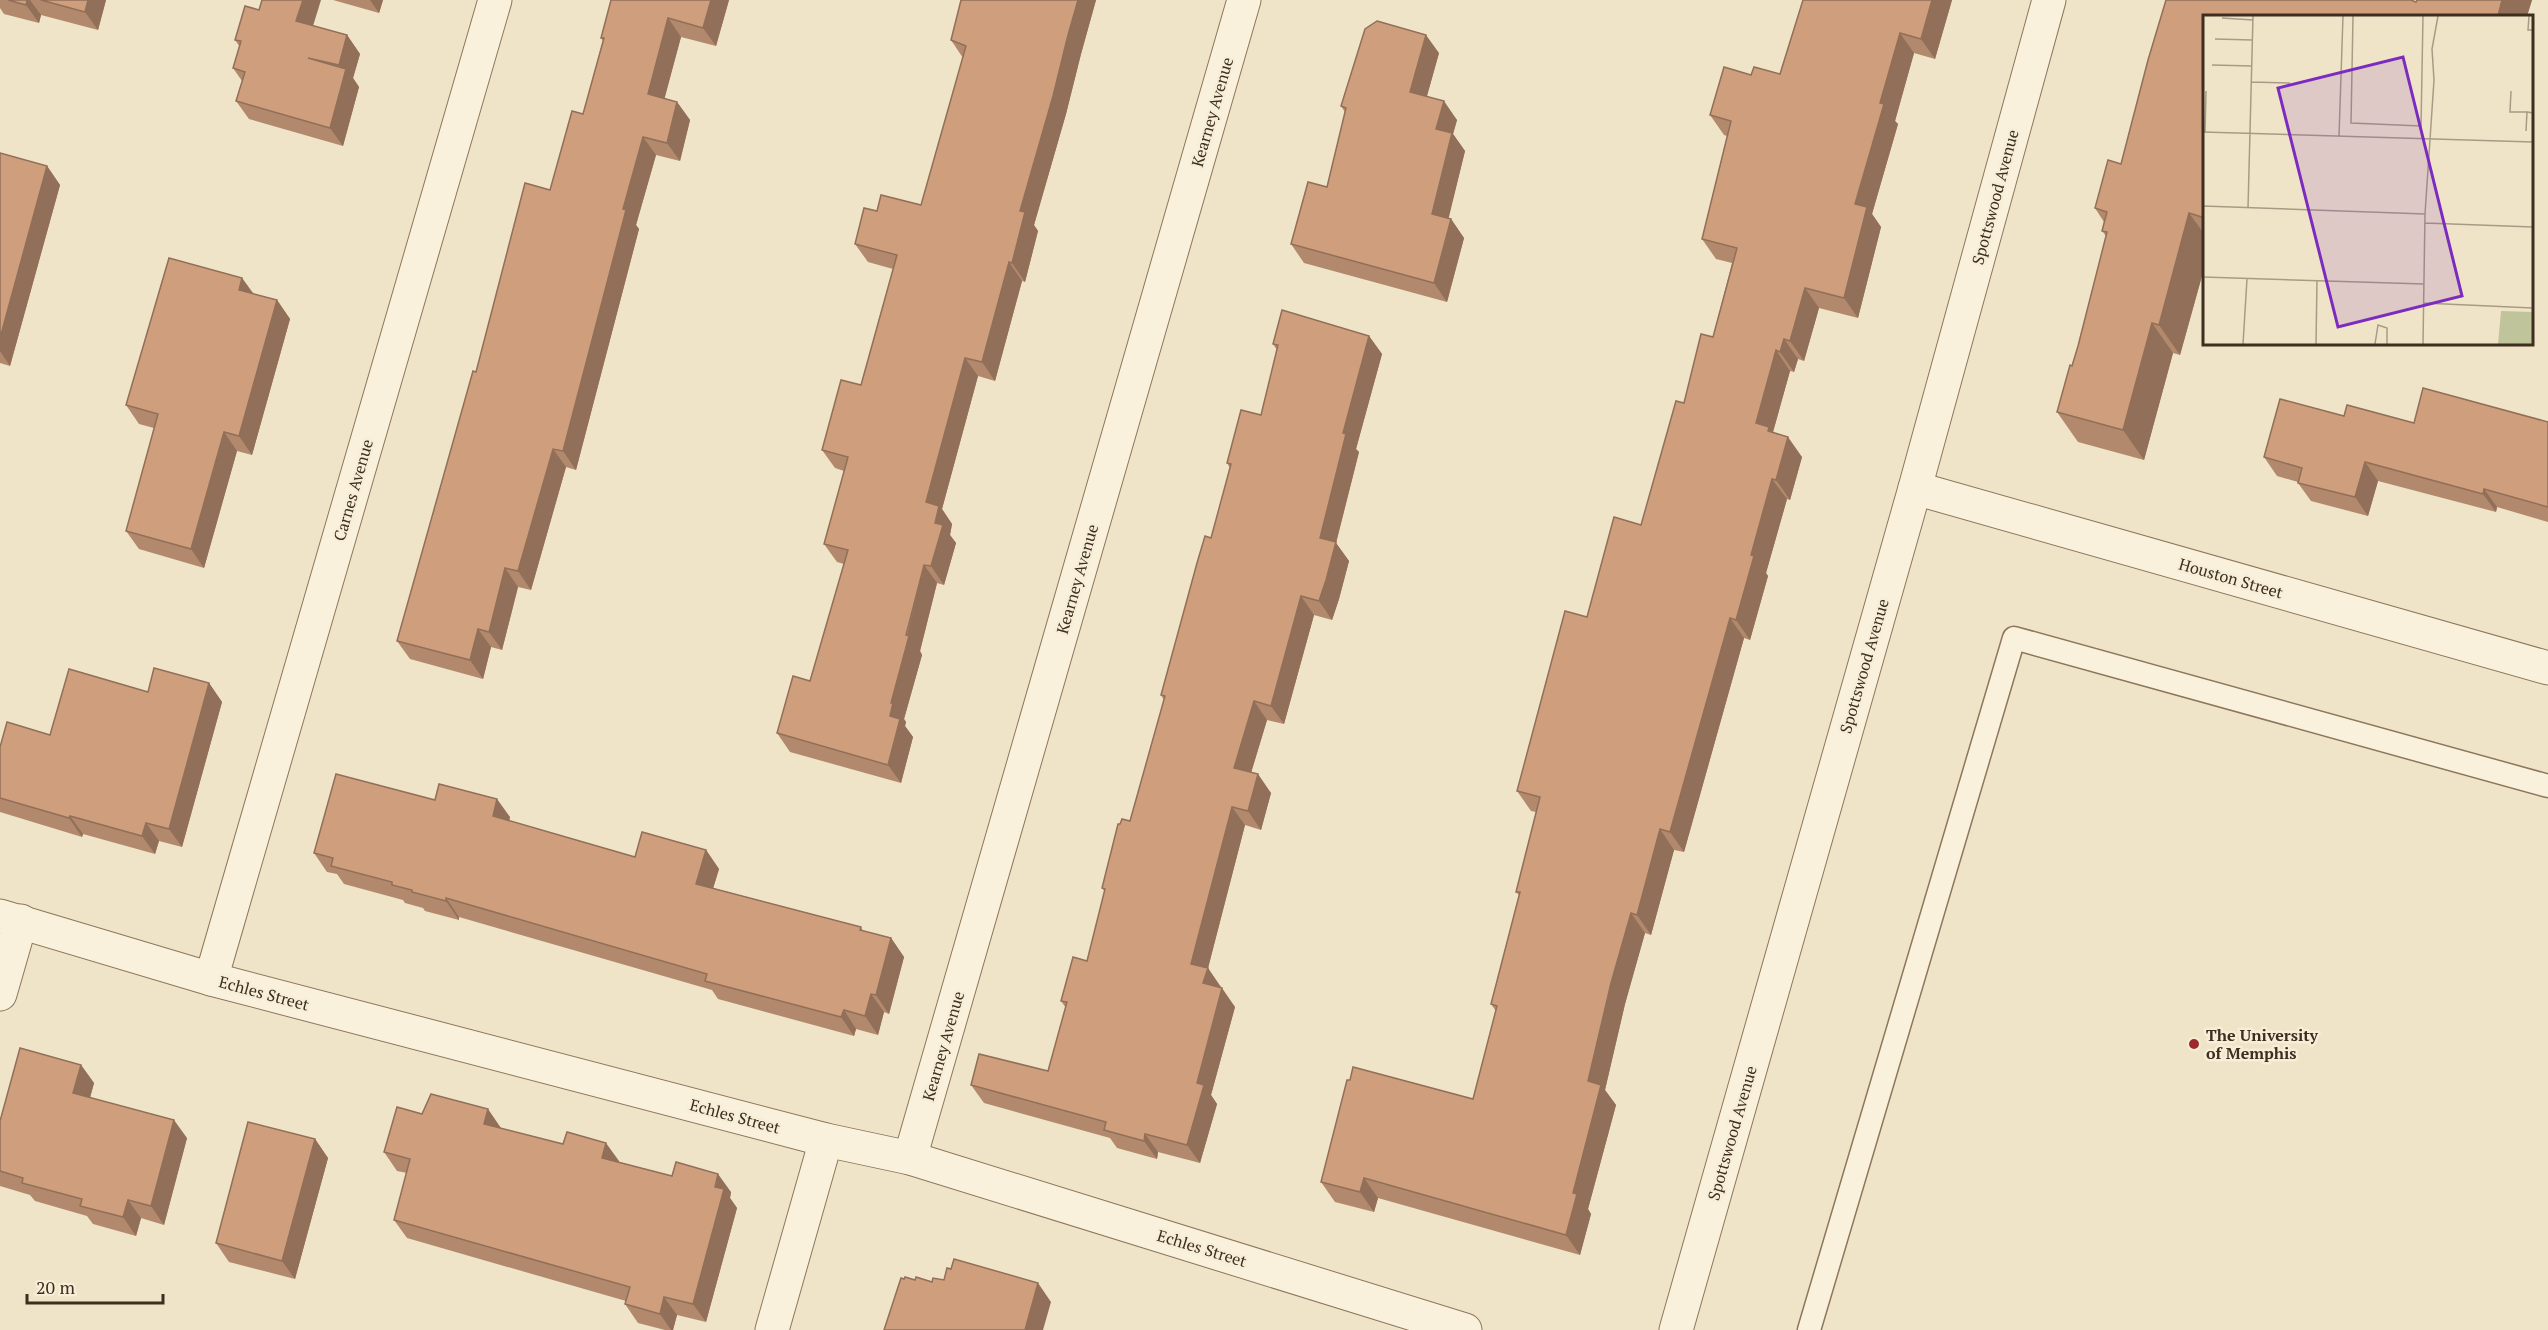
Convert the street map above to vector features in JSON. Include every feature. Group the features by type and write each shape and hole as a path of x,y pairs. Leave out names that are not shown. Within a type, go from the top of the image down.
{"street":[{"name":"Carnes Avenue","path":"211,979 495,0"},
{"name":"Kearney Avenue","path":"910,1158 1244,0"},
{"name":"Spottswood Avenue","path":"1676,1330 1915,488 2049,0"},
{"name":"Houston Street","path":"1915,488 2548,668"},
{"name":"Echles Street","path":"11,919 211,979 826,1140 910,1158 1465,1330"},
{"path":"0,994 11,919"},
{"path":"772,1330 826,1140"}],"lane":[{"path":"1809,1330 2014,638 2548,786"}],"building":[{"path":"8,0 27,0 26,5"},
{"path":"41,0 88,0 85,12"},
{"path":"262,0 303,0 296,21 347,35 339,65 308,58 346,69 330,128 236,101 245,72 233,68 241,41 235,40 245,6 259,10"},
{"path":"611,0 711,0 703,28 668,18 648,94 677,102 667,143 643,137 563,451 553,449 518,571 505,568 489,632 478,629 470,660 397,641 473,371 476,372 525,183 550,190 572,111 583,114 604,38 601,38"},
{"path":"961,0 1078,0 1020,211 1025,212 1012,263 1009,262 982,362 965,358 926,502 939,506 935,523 943,525 931,566 924,565 906,635 909,636 891,703 893,703 890,716 900,719 888,765 777,733 793,676 810,681 848,550 824,544 848,457 822,450 841,380 861,385 897,255 855,244 864,208 877,211 881,195 921,205 966,46 951,40"},
{"path":"1803,0 1932,0 1921,39 1900,33 1880,103 1884,104 1855,204 1867,207 1844,298 1805,288 1790,341 1784,339 1780,352 1776,350 1756,423 1769,427 1768,431 1788,437 1776,480 1772,479 1736,620 1730,618 1670,832 1660,829 1637,915 1631,913 1611,983 1588,1081 1601,1085 1573,1193 1577,1194 1566,1235 1364,1178 1360,1192 1321,1182 1347,1080 1350,1080 1353,1067 1473,1099 1497,1006 1491,1004 1520,892 1516,892 1540,797 1517,791 1565,611 1587,617 1614,517 1641,525 1676,401 1684,403 1701,334 1713,337 1737,248 1702,239 1731,121 1710,115 1724,67 1751,75 1754,67 1780,74"},
{"path":"2166,0 2411,0 2416,2 2417,0 2502,0 2498,15 2203,15 2203,217 2189,213 2159,325 2152,323 2123,430 2057,412 2070,365 2072,366 2078,346 2107,232 2102,231 2107,212 2095,208 2108,160 2121,164"},
{"path":"1377,21 1426,35 1410,92 1444,101 1436,129 1452,133 1432,214 1451,219 1434,283 1291,244 1308,182 1327,187 1346,108 1341,106 1365,29"},
{"path":"0,153 47,166 0,338"},
{"path":"169,258 242,278 239,290 277,300 239,436 224,432 191,549 126,531 158,414 126,405"},
{"path":"1282,310 1369,336 1343,433 1346,434 1320,538 1336,542 1319,601 1301,596 1271,706 1254,701 1234,768 1258,774 1248,811 1232,807 1191,964 1208,968 1203,983 1222,988 1197,1083 1204,1085 1187,1145 1145,1134 1144,1141 1104,1130 1106,1122 971,1085 979,1054 1048,1071 1067,1002 1061,1001 1073,957 1087,961 1118,824 1122,819 1130,821 1165,696 1161,695 1197,563 1205,536 1211,538 1231,464 1227,463 1241,410 1261,415 1278,345 1273,344"},
{"path":"2423,388 2548,422 2548,507 2484,489 2483,494 2365,462 2355,497 2298,483 2302,468 2264,457 2280,399 2344,416 2347,405 2414,423"},
{"path":"154,668 209,683 169,829 146,823 142,836 0,798 0,747 7,722 50,735 69,669 148,692"},
{"path":"336,774 435,800 439,784 497,799 493,816 635,857 642,832 706,850 696,884 861,927 860,930 891,938 876,995 871,994 865,1016 844,1010 841,1017 705,981 707,974 446,898 446,901 412,892 412,890 392,885 392,882 331,866 333,858 314,853"},
{"path":"20,1048 81,1065 73,1093 174,1120 151,1206 128,1200 123,1217 80,1206 82,1199 22,1183 23,1178 0,1171 0,1121"},
{"path":"431,1094 488,1109 484,1124 563,1144 567,1132 606,1143 602,1158 672,1176 676,1162 718,1174 715,1187 724,1189 693,1304 664,1297 660,1314 625,1304 630,1287 394,1220 410,1159 384,1152 397,1107 422,1114"},
{"path":"248,1122 315,1139 282,1261 216,1243"},
{"path":"954,1259 1038,1283 1025,1330 884,1330 901,1278 915,1280 916,1277 932,1282 933,1278 944,1280 947,1268 951,1269"}],"place":[{"name":"The University of Memphis","path":"2194,1044"}]}
